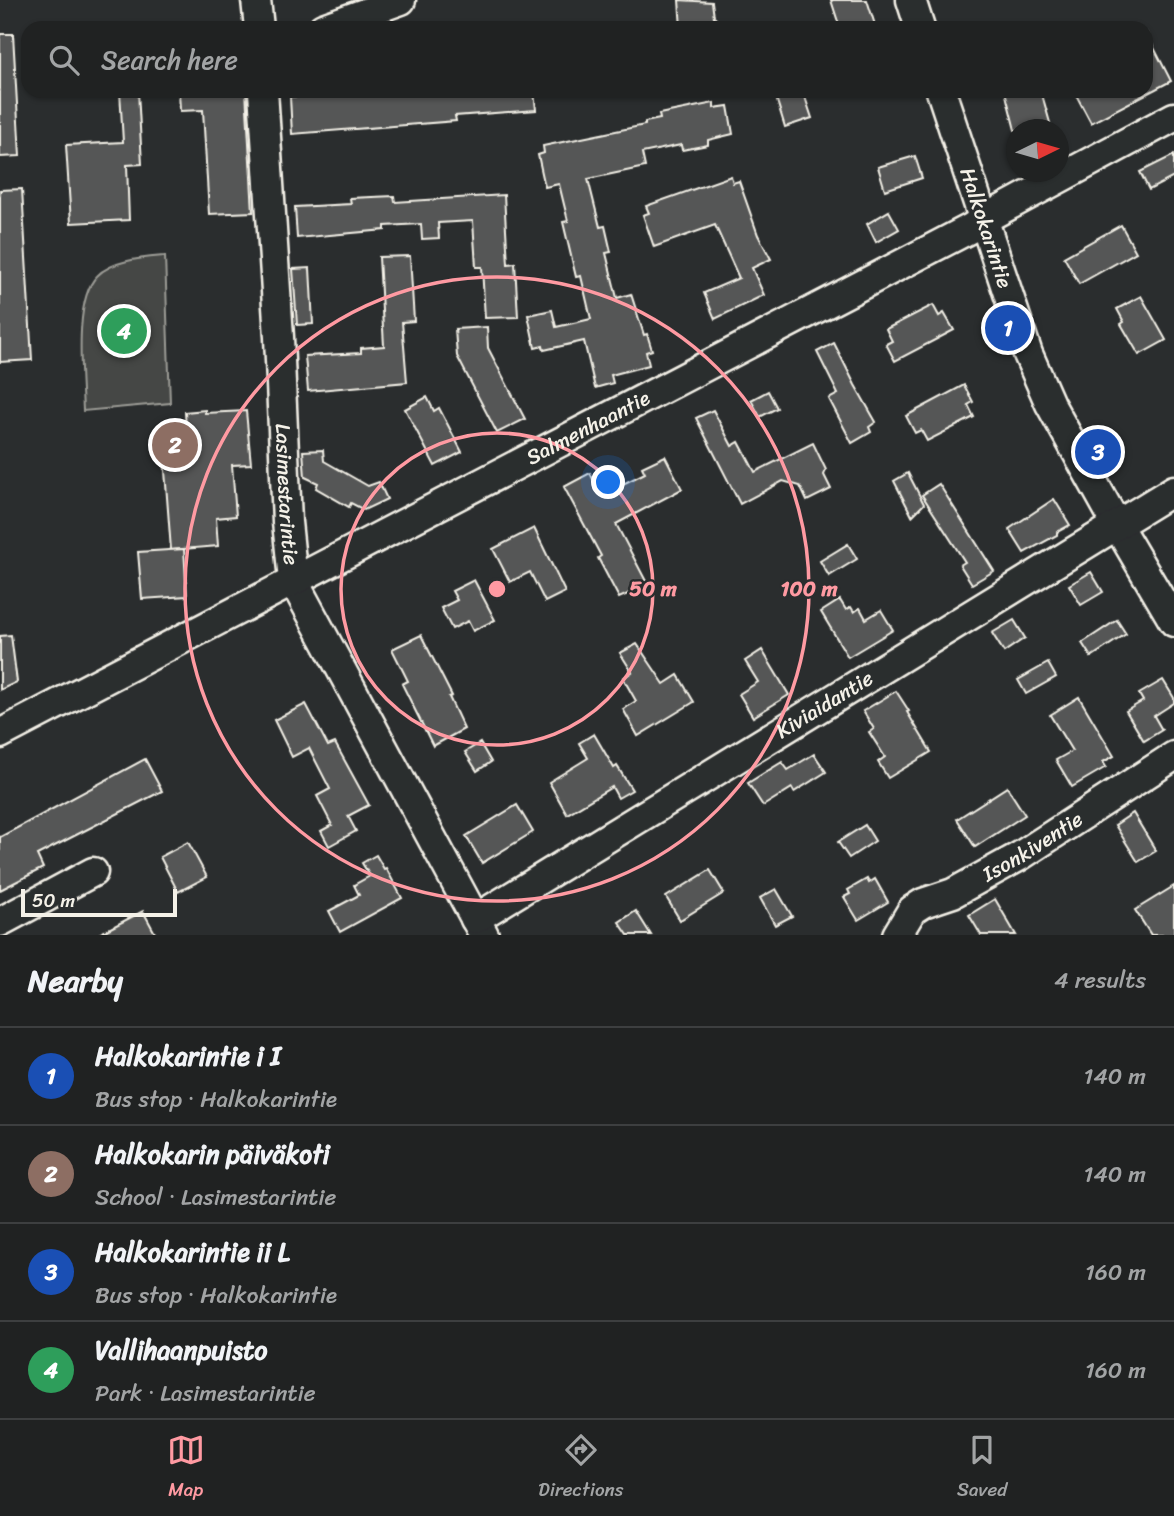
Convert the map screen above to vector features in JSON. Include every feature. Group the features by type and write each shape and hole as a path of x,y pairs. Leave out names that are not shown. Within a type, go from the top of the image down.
{"street":[{"path":"256,0 258,21"},
{"path":"342,21 401,0"},
{"path":"911,0 918,21"},
{"name":"Lasimestarintie","path":"263,98 279,337 287,522 293,580 479,927"},
{"name":"Halkokarintie","path":"943,98 1028,354 1050,404 1174,622"},
{"name":"Salmenhaantie","path":"0,734 971,228 1174,117"},
{"name":"Kiviaidantie","path":"479,927 1174,490"},
{"name":"Isonkiventie","path":"897,935 912,909 953,893 1020,856 1174,757"},
{"path":"0,922 93,872"}],"shaded area":[{"path":"165,256 170,403 83,411 81,340 89,287 97,276 111,266"}],"building":[{"path":"679,0 712,2 714,17 718,21 680,21"},
{"path":"831,0 867,0 874,21 838,21"},
{"path":"0,34 13,34 20,156 0,157"},
{"path":"1153,46 1171,81 1153,90"},
{"path":"120,98 138,98 142,164 127,165 129,220 71,223 66,145 123,142"},
{"path":"179,98 246,98 253,212 209,214 203,110 180,111"},
{"path":"290,98 535,98 536,110 455,116 456,121 292,134"},
{"path":"776,98 805,98 812,118 785,127"},
{"path":"1007,98 1043,98 1049,119 1012,119"},
{"path":"1078,98 1139,98 1091,123"},
{"path":"714,103 714,108 728,106 733,134 708,140 708,145 682,150 681,145 642,153 645,167 588,179 600,227 605,226 611,252 606,253 617,298 631,294 644,335 647,334 652,350 646,352 649,365 611,375 613,383 595,388 584,341 544,350 543,346 535,348 528,315 552,310 556,327 591,319 581,276 576,277 563,222 568,221 559,184 545,187 538,155 544,153 543,146 645,125 645,122 660,119 659,114"},
{"path":"1174,155 1174,177 1149,190 1140,172"},
{"path":"915,156 922,178 885,190 878,167"},
{"path":"731,176 733,183 739,181 758,235 771,259 752,268 764,295 715,319 704,293 739,278 715,225 654,247 643,215 649,213 646,206"},
{"path":"22,189 32,360 0,362 0,190"},
{"path":"504,195 508,264 515,263 518,317 485,318 482,267 476,267 473,221 438,223 439,238 422,239 421,224 297,238 295,207 351,204 350,198 394,196 395,202"},
{"path":"889,211 899,229 876,242 867,224"},
{"path":"1121,225 1136,252 1079,284 1064,257"},
{"path":"410,256 414,321 402,322 407,382 308,391 305,356 361,353 361,348 384,346 379,257"},
{"path":"310,268 313,324 297,325 293,269"},
{"path":"1141,296 1166,340 1139,355 1121,324 1124,322 1117,309"},
{"path":"933,305 939,316 944,313 954,330 895,361 886,344 892,341 886,329"},
{"path":"487,327 488,348 525,419 497,433 457,356 455,329"},
{"path":"834,343 876,422 869,427 871,432 852,443 829,399 838,394 817,352"},
{"path":"964,385 973,402 968,405 974,417 927,441 921,430 915,433 906,416"},
{"path":"768,391 777,408 760,417 751,400"},
{"path":"427,397 434,411 439,408 462,452 435,466 405,409"},
{"path":"205,410 205,413 246,411 251,464 232,465 236,516 216,518 218,546 171,550 162,431 186,429 185,412"},
{"path":"713,410 732,446 739,442 755,472 813,443 826,470 824,475 831,489 807,501 800,486 783,481 740,504 696,418"},
{"path":"323,450 324,461 368,486 379,482 387,499 364,510 351,503 349,507 316,488 318,483 305,477 303,451"},
{"path":"665,456 682,489 616,524 648,585 619,598 598,558 601,556 564,487 590,473 601,495 645,473 642,467"},
{"path":"908,473 924,504 912,516 894,481"},
{"path":"939,484 994,571 972,584 960,565 965,562 922,495"},
{"path":"1054,499 1070,525 1024,553 1009,529"},
{"path":"534,528 565,592 545,602 530,572 510,582 493,549"},
{"path":"848,544 857,559 829,576 820,561"},
{"path":"184,549 187,596 142,599 138,552"},
{"path":"1091,572 1103,592 1081,605 1069,585"},
{"path":"474,580 495,620 473,631 468,621 452,629 441,608 457,600 452,591"},
{"path":"840,600 846,610 851,607 854,612 860,608 866,619 881,610 893,630 848,657 821,612"},
{"path":"1014,620 1025,638 1004,652 992,633"},
{"path":"1117,620 1126,634 1091,657 1082,643"},
{"path":"11,635 17,682 0,690 0,636"},
{"path":"421,635 452,696 449,697 464,729 433,746 402,684 408,681 392,649"},
{"path":"637,644 664,684 678,675 694,702 638,736 623,709 636,701 623,678 632,672 620,653"},
{"path":"762,650 789,695 753,717 739,694 758,682 745,661"},
{"path":"1048,663 1056,677 1026,694 1018,680"},
{"path":"1163,680 1174,698 1174,703 1154,716 1162,730 1144,741 1126,711 1143,701 1139,694"},
{"path":"896,691 931,752 888,778 878,762 885,757 869,732 874,729 863,711"},
{"path":"1079,697 1114,756 1103,762 1106,767 1072,787 1056,760 1072,751 1050,715"},
{"path":"306,704 328,746 335,743 369,805 348,816 356,831 329,846 321,831 332,825 317,796 330,789 309,748 292,757 274,720"},
{"path":"594,734 614,768 617,766 632,790 618,798 612,787 567,814 549,782 588,758 579,743"},
{"path":"480,743 491,762 477,771 465,752"},
{"path":"814,754 826,772 794,792 792,788 763,806 748,783 782,762 788,770"},
{"path":"145,759 162,791 37,855 43,868 0,890 0,837"},
{"path":"1007,787 1025,815 975,847 957,819"},
{"path":"517,805 533,832 482,863 466,836"},
{"path":"1133,813 1156,851 1138,862 1115,825"},
{"path":"865,825 875,841 849,858 838,842"},
{"path":"188,842 207,877 178,892 160,857"},
{"path":"376,855 402,898 340,932 329,911 359,895 354,885 370,876 362,863"},
{"path":"710,870 724,893 680,920 666,897"},
{"path":"867,879 869,883 875,879 888,902 858,920 844,897 850,894 848,890"},
{"path":"1174,886 1174,935 1151,935 1135,910"},
{"path":"776,889 792,916 775,925 760,898"},
{"path":"995,899 1016,935 981,935 969,915"},
{"path":"143,911 156,935 97,935"},
{"path":"636,911 651,935 628,935 619,922"}],"place":[{"name":"Halkokarintie i I","path":"1008,328"},
{"name":"Vallihaanpuisto","path":"124,331"},
{"name":"Halkokarin päiväkoti","path":"175,445"},
{"name":"Halkokarintie ii L","path":"1098,452"}]}
